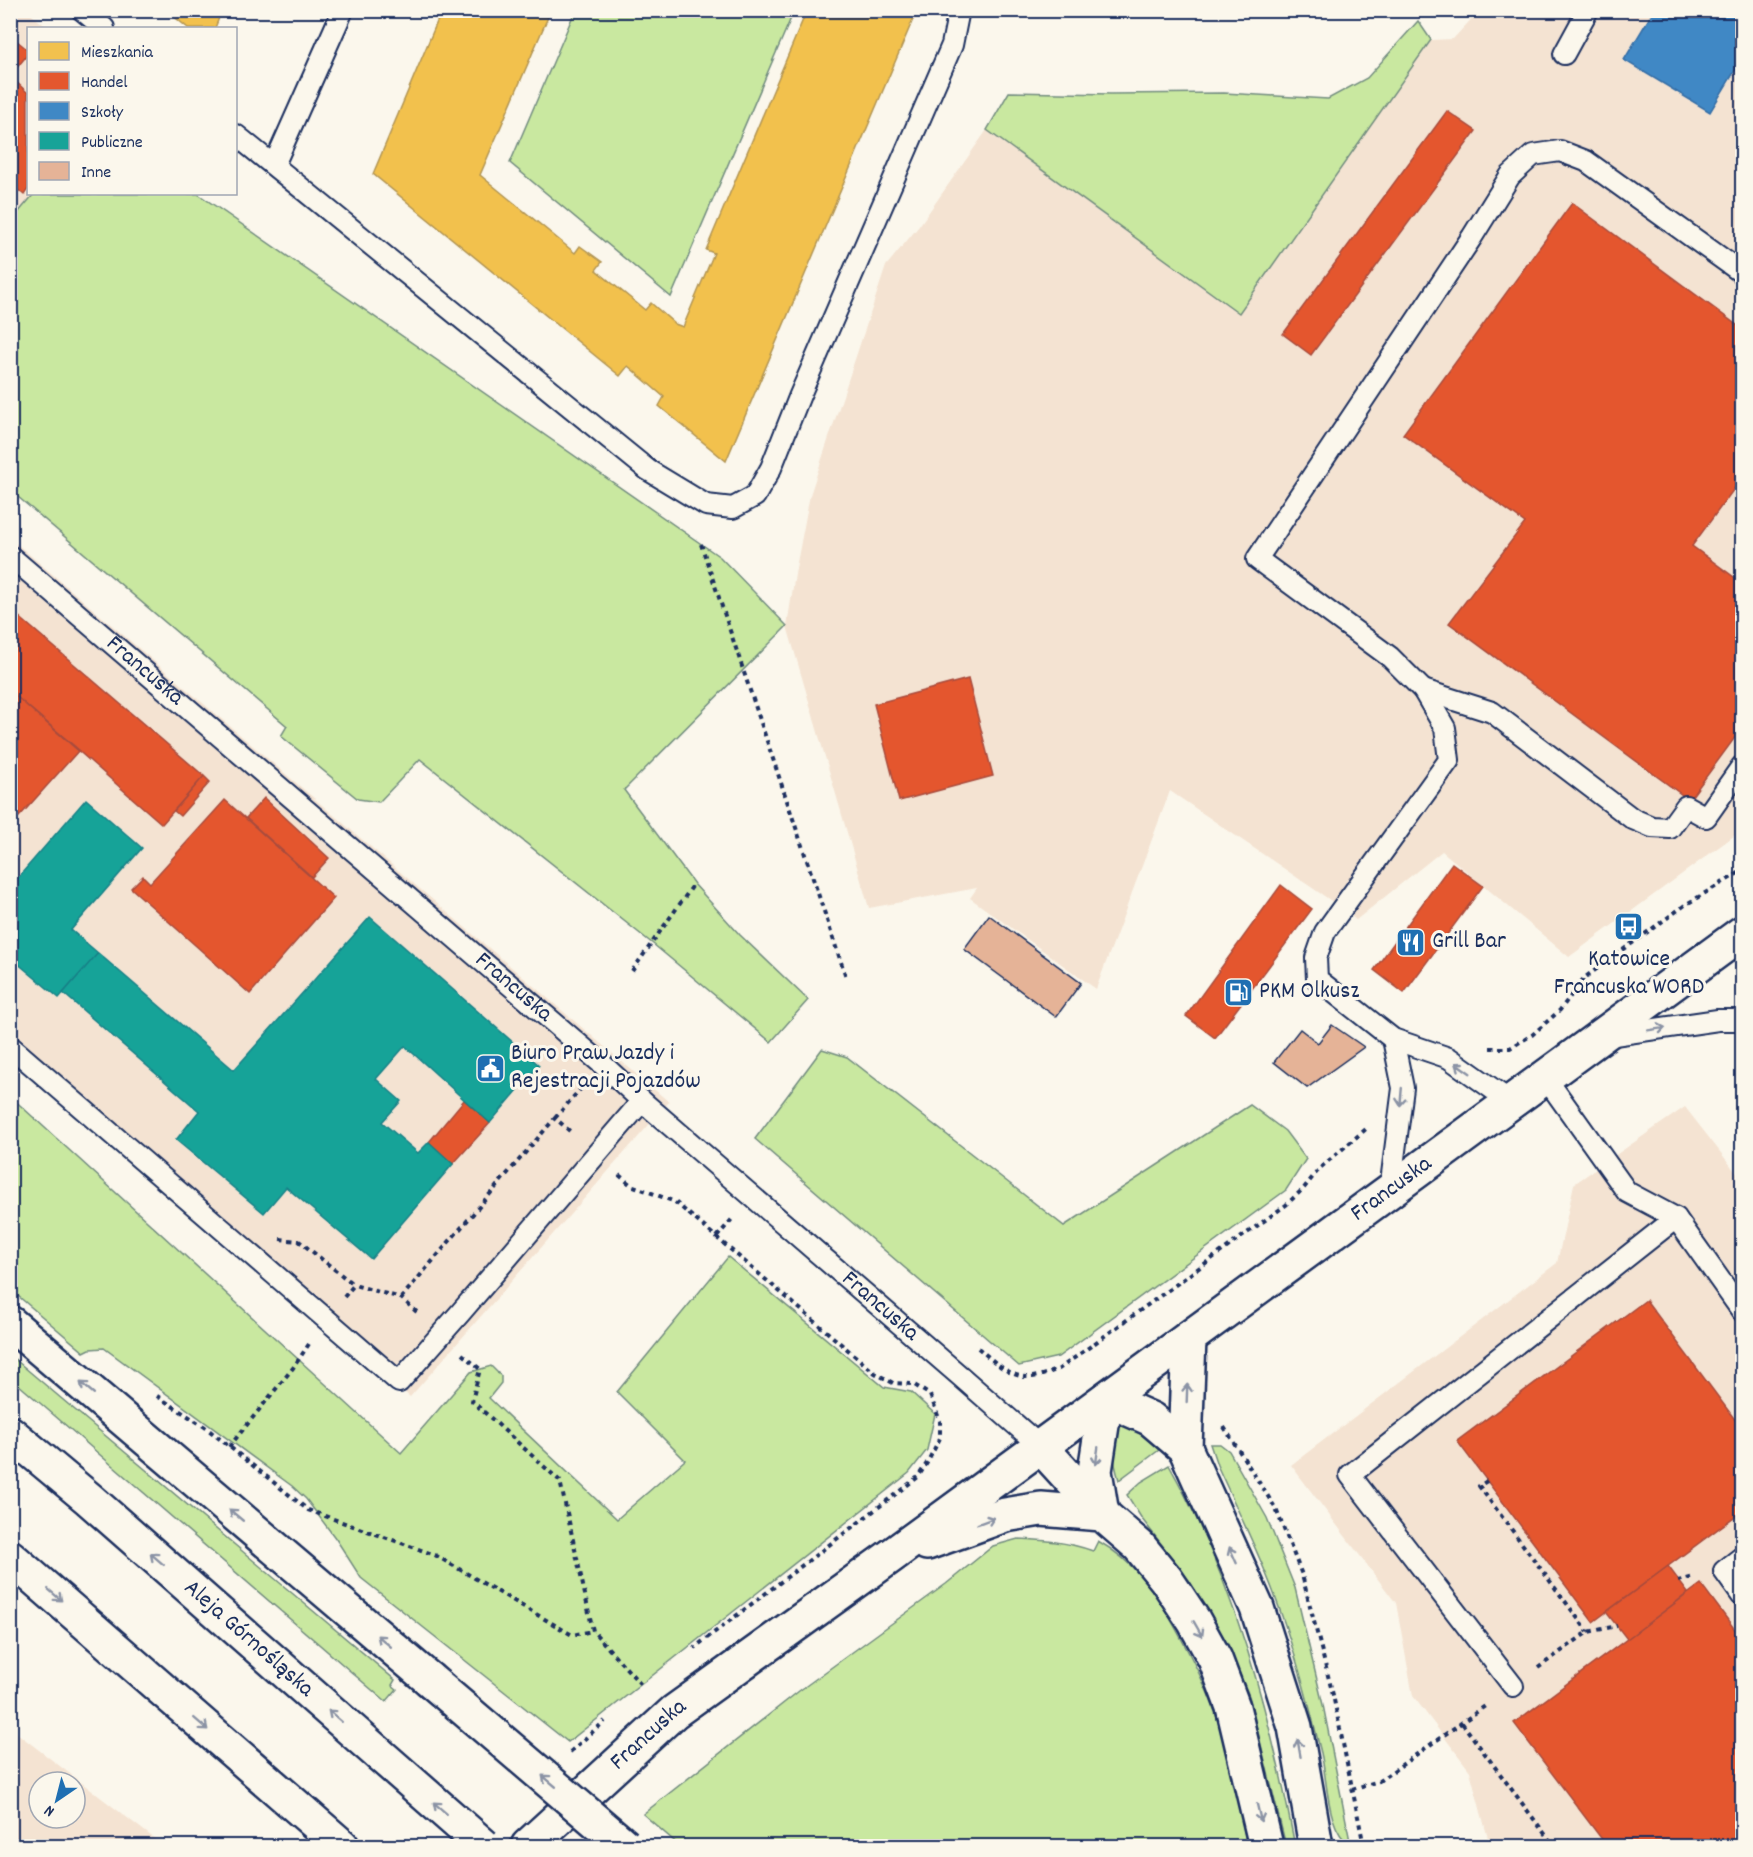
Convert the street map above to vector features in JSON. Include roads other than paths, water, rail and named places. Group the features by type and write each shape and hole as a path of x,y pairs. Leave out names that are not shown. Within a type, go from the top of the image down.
{"main road":[{"name":"Francuska","path":"528,1846 675,1712 1743,933"},
{"path":"10,1323 625,1846"},
{"path":"1185,1448 1189,1338"},
{"path":"1102,1515 1095,1471 1106,1399 1150,1419 1185,1448 1257,1608 1295,1728 1316,1846"},
{"name":"Aleja Górnośląska","path":"10,1433 98,1507 484,1846"},
{"path":"1040,1446 1102,1515 1139,1546 1166,1579 1194,1621 1215,1659 1233,1707 1266,1846"},
{"path":"891,1556 1005,1515 1041,1509 1102,1515"},
{"path":"10,1557 342,1846"}],"lane":[{"path":"82,10 103,27"},
{"path":"274,165 343,10"},
{"path":"237,136 648,470 706,505 733,508 754,496 771,468 800,395 952,45 958,15 956,10"},
{"path":"1564,54 1588,10"},
{"path":"1511,1102 1449,1058 1393,1039 1317,979 1316,958 1325,932 1449,760 1445,728 1423,690 1390,657 1257,559 1472,237 1510,176 1533,155 1560,151 1586,161 1743,273"},
{"name":"Francuska","path":"10,556 602,1064 1040,1446"},
{"path":"1423,690 1492,712 1633,819 1652,827 1670,828 1686,806 1706,817 1743,766"},
{"path":"1599,1038 1718,1020 1743,1020"},
{"path":"1390,1190 1403,1088 1393,1039"},
{"path":"10,1046 399,1382 642,1101"},
{"path":"1545,1077 1627,1192 1676,1218 1743,1311"},
{"path":"1513,1686 1350,1476 1676,1218"},
{"path":"1743,1557 1724,1571 1743,1596"}],"place":[{"name":"Katowice Francuska WORD","path":"1629,927"},
{"name":"Grill Bar","path":"1411,942"},
{"name":"PKM Olkusz","path":"1238,992"},
{"name":"Biuro Praw Jazdy i Rejestracji Pojazdów","path":"490,1068"}]}
